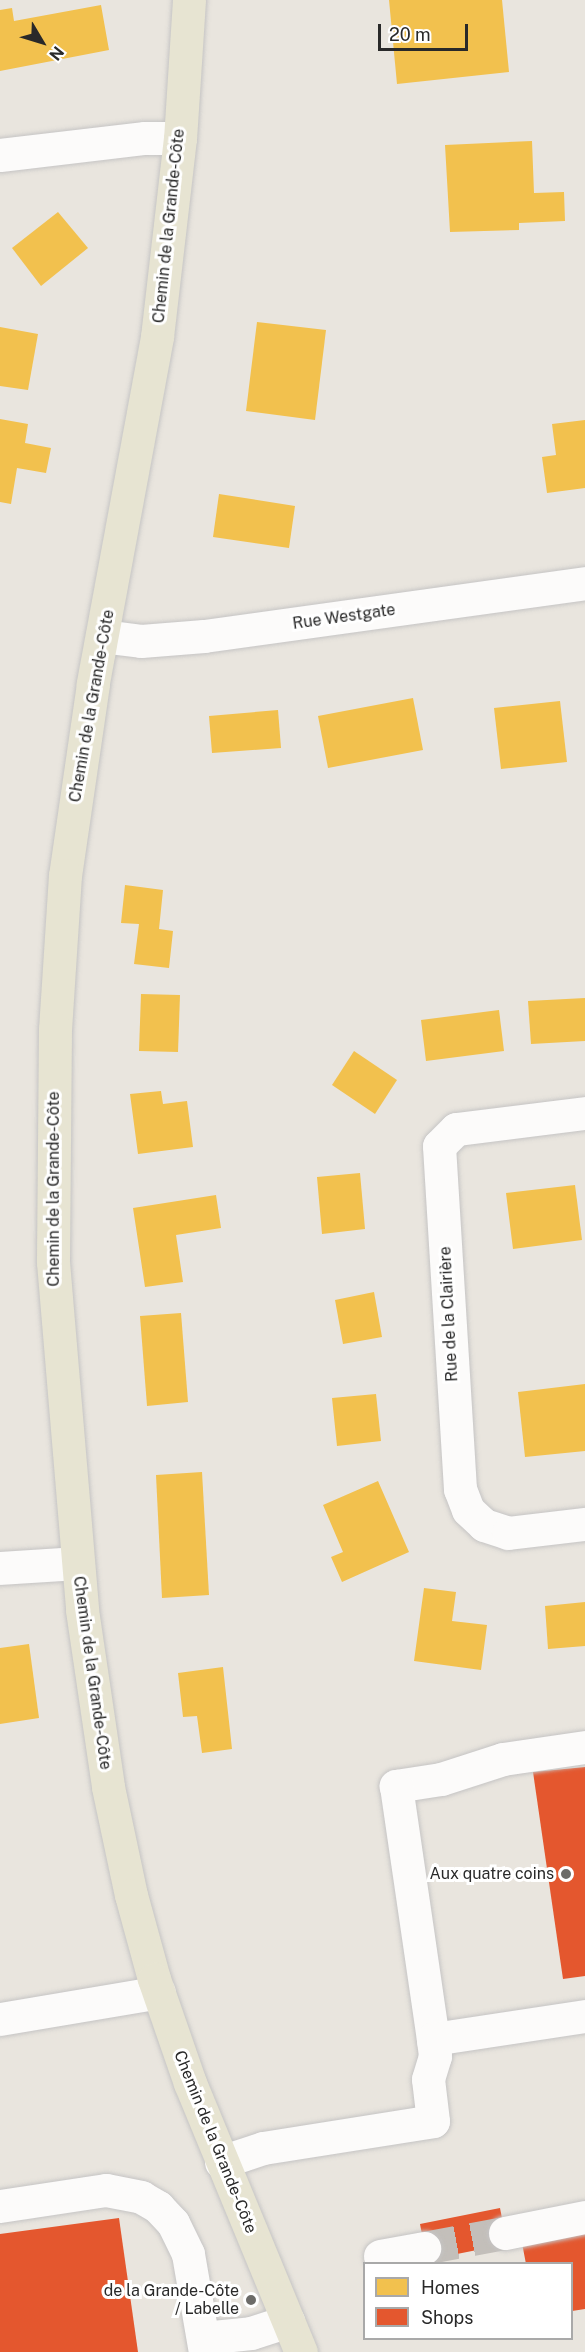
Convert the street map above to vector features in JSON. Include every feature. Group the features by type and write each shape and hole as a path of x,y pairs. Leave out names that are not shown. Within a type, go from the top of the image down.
{"main road":[{"name":"Chemin de la Grande-Côte","path":"189,0 180,138 157,337 102,636 65,875 54,1051 53,1262 77,1563 108,1787 140,1929 159,1992 221,2162 301,2352"}],"street":[{"path":"0,155 145,138 180,138"},
{"name":"Rue Westgate","path":"102,636 141,640 204,636 585,583"},
{"name":"Rue de la Clairière","path":"585,1113 456,1129 439,1146 460,1489 464,1500 468,1510 484,1525 508,1533 585,1524"},
{"path":"0,1568 77,1563"},
{"path":"221,2162 263,2148 433,2121 428,2079 435,2056 396,1786 441,1779 503,1759 585,1747"},
{"path":"0,2019 159,1992"},
{"path":"433,2038 585,2016"},
{"path":"0,2206 106,2190 131,2193 150,2202 173,2223 182,2238 204,2345 288,2321"},
{"path":"505,2233 585,2217"},
{"path":"380,2256 424,2248"}],"building: Homes":[{"path":"389,0 502,0 509,72 397,84"},
{"path":"101,5 109,50 0,71 0,10 12,8 14,21"},
{"path":"532,141 534,193 564,192 565,221 519,223 519,230 450,232 445,145"},
{"path":"58,212 88,248 41,286 12,248"},
{"path":"257,322 326,330 315,420 246,411"},
{"path":"0,327 38,334 28,390 0,386"},
{"path":"0,419 28,424 25,443 51,448 46,473 17,468 11,504 0,502"},
{"path":"585,420 585,488 547,493 542,457 556,455 552,424"},
{"path":"219,494 295,506 289,548 213,537"},
{"path":"413,698 423,750 328,768 318,716"},
{"path":"560,701 567,762 501,769 494,708"},
{"path":"278,710 281,748 212,753 209,716"},
{"path":"125,885 163,890 159,929 173,931 169,968 134,964 139,924 121,923"},
{"path":"141,994 180,995 178,1052 139,1051"},
{"path":"585,998 585,1041 531,1044 528,1001"},
{"path":"499,1010 504,1051 426,1061 421,1020"},
{"path":"354,1051 397,1080 375,1114 332,1085"},
{"path":"161,1091 163,1104 187,1101 193,1147 138,1154 130,1094"},
{"path":"360,1173 365,1229 322,1234 317,1177"},
{"path":"575,1185 582,1240 513,1249 506,1193"},
{"path":"216,1195 221,1228 176,1235 183,1282 145,1287 133,1208"},
{"path":"374,1292 382,1337 343,1344 335,1300"},
{"path":"181,1313 188,1402 147,1406 140,1316"},
{"path":"585,1384 585,1451 525,1457 518,1392"},
{"path":"376,1394 381,1441 337,1446 332,1398"},
{"path":"202,1472 209,1595 162,1598 156,1475"},
{"path":"378,1481 409,1552 342,1582 331,1557 343,1552 323,1505"},
{"path":"424,1588 456,1592 452,1621 487,1625 481,1670 414,1661"},
{"path":"585,1602 585,1646 548,1649 545,1606"},
{"path":"29,1644 39,1718 0,1724 0,1648"},
{"path":"223,1667 232,1749 202,1753 197,1716 183,1717 178,1673"}],"building: Shops":[{"name":"Aux quatre coins","path":"585,1767 585,1976 563,1979 533,1772"},
{"path":"500,2208 507,2244 427,2260 420,2224"},
{"path":"119,2218 138,2352 0,2352 0,2234"},
{"path":"585,2231 585,2309 573,2311 573,2262 526,2262 522,2243"}],"tunnel":[{"path":"424,2248 505,2233"}],"place":[{"name":"Aux quatre coins","path":"566,1874"},
{"name":"de la Grande-Côte / Labelle","path":"251,2300"}]}
